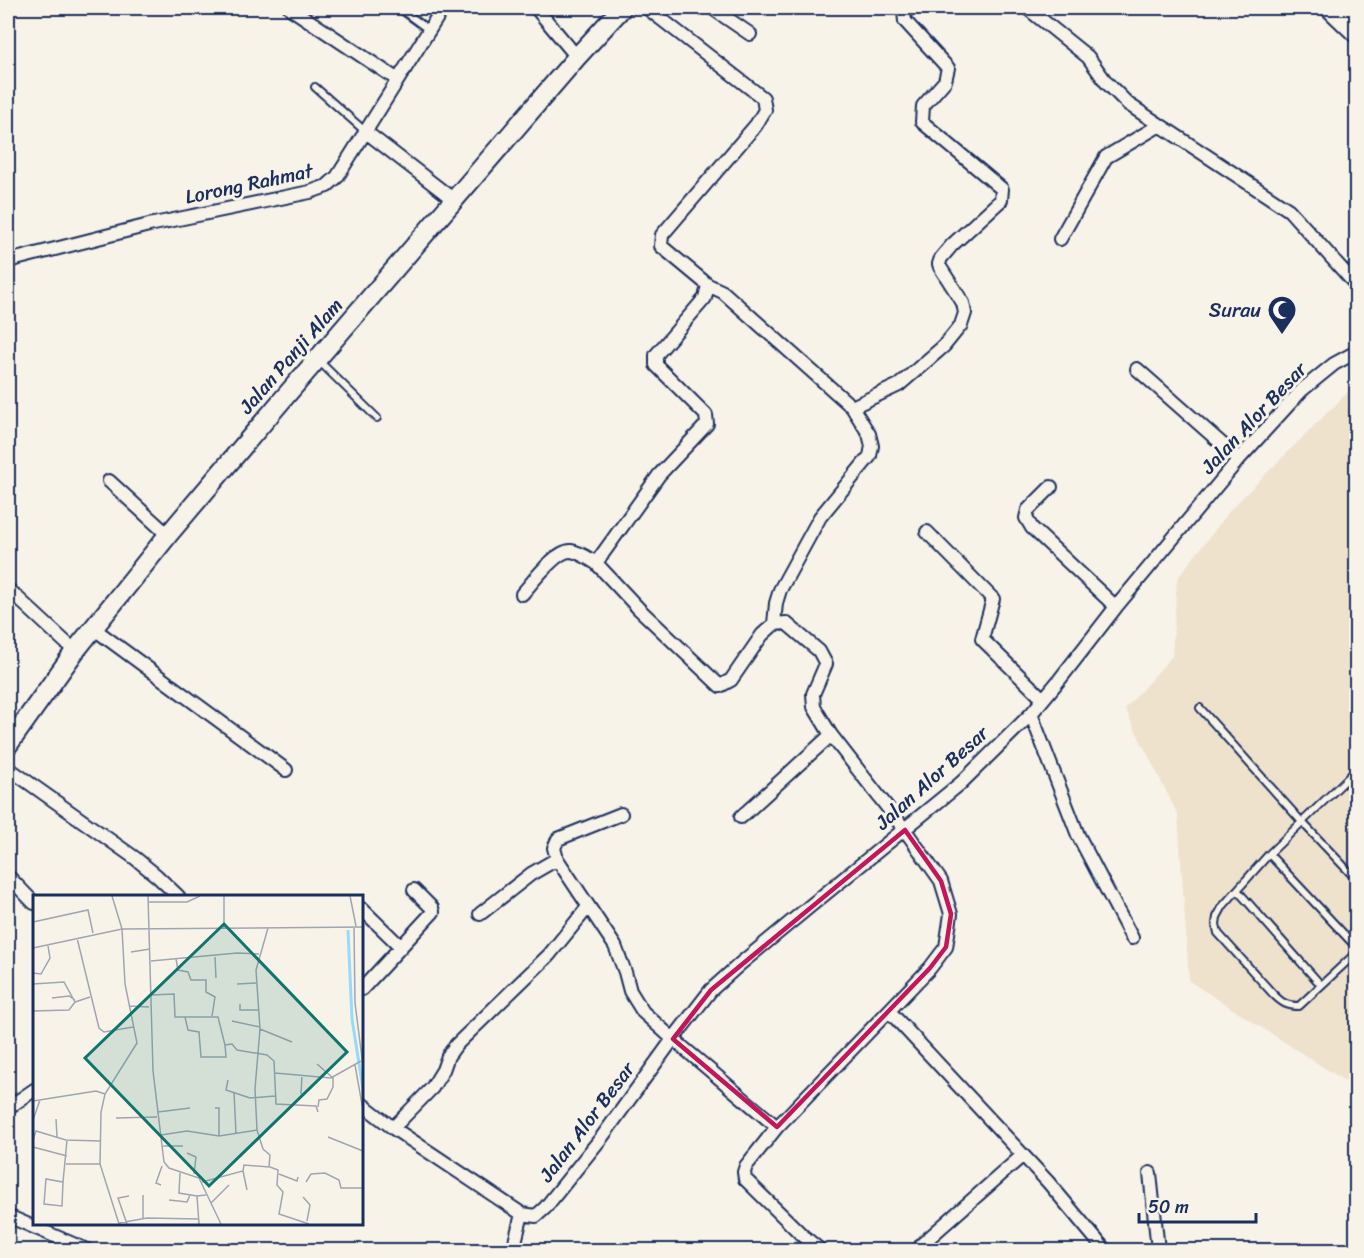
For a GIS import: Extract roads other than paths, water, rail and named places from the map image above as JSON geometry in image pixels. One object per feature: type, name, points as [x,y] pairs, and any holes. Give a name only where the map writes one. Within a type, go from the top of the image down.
[{"type":"main road","name":"Jalan Panji Alam","points":[[8,745],[75,651],[168,535],[576,57],[622,8]]},
{"type":"main road","points":[[1343,12],[1356,33]]},
{"type":"street","points":[[290,8],[398,80]]},
{"type":"street","name":"Lorong Rahmat","points":[[8,261],[149,225],[310,192],[327,186],[337,177],[443,8]]},
{"type":"street","points":[[536,8],[576,57]]},
{"type":"street","points":[[647,8],[763,98],[765,110],[756,125],[662,235],[661,246],[708,285],[723,292],[852,407],[869,434],[872,446],[870,456],[820,517],[780,590],[774,624]]},
{"type":"street","points":[[712,8],[750,34]]},
{"type":"street","points":[[852,407],[899,385],[944,346],[961,325],[965,313],[963,303],[940,267],[940,258],[952,244],[1001,200],[1002,189],[922,122],[923,106],[945,81],[948,68],[905,21],[904,12],[907,8]]},
{"type":"street","points":[[1027,8],[1088,57],[1106,82],[1128,104],[1289,210],[1356,285]]},
{"type":"street","points":[[1060,239],[1106,157],[1160,125]]},
{"type":"street","points":[[366,132],[454,200]]},
{"type":"street","points":[[596,563],[659,475],[707,424],[706,415],[656,365],[656,355],[705,298],[708,285]]},
{"type":"street","name":"Jalan Alor Besar","points":[[522,1214],[536,1216],[545,1209],[602,1137],[711,990],[961,783],[1031,714],[1239,459],[1302,390],[1334,364],[1356,352]]},
{"type":"street","points":[[1137,369],[1239,459]]},
{"type":"street","points":[[109,482],[168,535]]},
{"type":"street","points":[[1051,487],[1028,510],[1026,518],[1032,528],[1116,607]]},
{"type":"street","points":[[927,532],[993,599],[982,639],[1043,699]]},
{"type":"street","points":[[522,594],[548,565],[567,551],[574,551],[596,563],[639,609],[720,686],[731,680],[762,635],[774,624],[786,623],[819,651],[826,664],[813,694],[814,707],[831,735],[905,830],[941,881],[951,914],[946,946],[930,968],[777,1127],[746,1166],[744,1172],[745,1179],[819,1251]]},
{"type":"street","points":[[8,589],[75,651]]},
{"type":"street","points":[[93,628],[286,771]]},
{"type":"street","points":[[1031,714],[1078,836],[1132,938]]},
{"type":"street","points":[[741,817],[831,735]]},
{"type":"street","points":[[8,768],[135,858],[176,895]]},
{"type":"street","points":[[621,814],[558,839],[554,848],[557,859],[615,946],[630,991],[644,1012],[777,1127]]},
{"type":"street","points":[[480,914],[531,874],[557,859]]},
{"type":"street","points":[[8,876],[33,902]]},
{"type":"street","points":[[363,988],[433,912],[432,908],[414,890]]},
{"type":"street","points":[[393,1128],[432,1088],[456,1045],[549,955],[588,907]]},
{"type":"street","points":[[363,910],[401,947]]},
{"type":"street","points":[[889,1011],[1023,1155],[1105,1251]]},
{"type":"street","points":[[8,1108],[33,1091]]},
{"type":"street","points":[[363,1105],[393,1128],[522,1214],[513,1251]]},
{"type":"street","points":[[921,1245],[1023,1155]]},
{"type":"street","points":[[1150,1173],[1158,1251]]},
{"type":"street","points":[[8,1216],[87,1251]]},
{"type":"lane","points":[[399,8],[429,30]]},
{"type":"lane","points":[[315,87],[366,132]]},
{"type":"lane","points":[[317,359],[377,418]]},
{"type":"lane","points":[[1200,708],[1356,879]]},
{"type":"lane","points":[[1356,770],[1269,854],[1223,906],[1215,924],[1218,933],[1273,994],[1289,1006],[1299,1006],[1356,953]]},
{"type":"lane","points":[[1269,854],[1356,947]]},
{"type":"lane","points":[[1237,890],[1321,985]]},
{"type":"place","name":"Surau","points":[[1282,336]]}]
